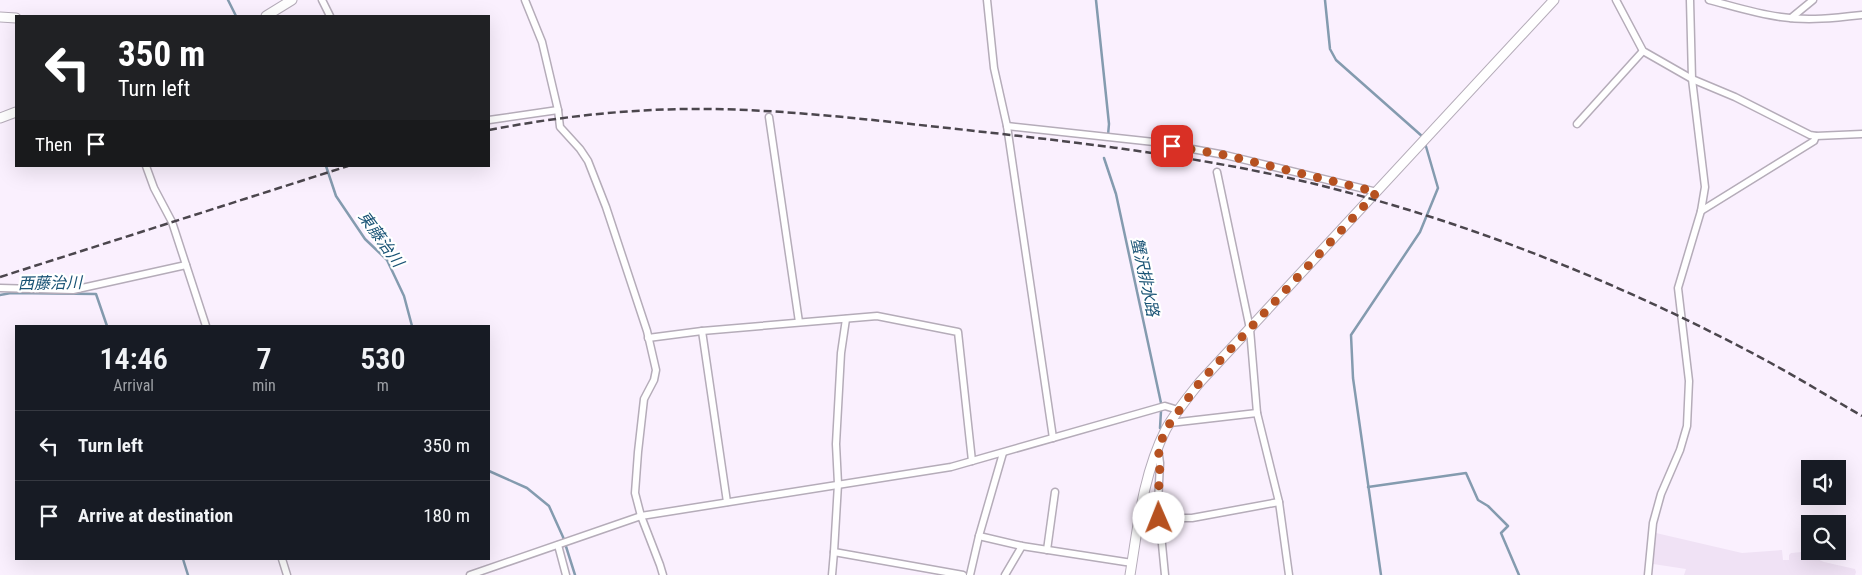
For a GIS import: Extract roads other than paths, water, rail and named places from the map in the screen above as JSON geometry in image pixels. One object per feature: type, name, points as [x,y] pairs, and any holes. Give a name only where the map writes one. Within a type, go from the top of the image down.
[{"type":"street","points":[[268,15],[292,0]]},
{"type":"street","points":[[322,0],[330,15]]},
{"type":"street","points":[[525,0],[542,42],[558,110],[560,127],[588,161],[606,207],[648,338],[656,370],[654,380],[644,399],[635,493],[641,516],[663,575]]},
{"type":"street","points":[[987,0],[994,68],[1007,126],[1053,438]]},
{"type":"street","points":[[1130,575],[1148,477],[1158,447],[1178,410],[1200,382],[1554,0]]},
{"type":"street","points":[[1616,0],[1643,52],[1692,80],[1735,97],[1810,135],[1862,134]]},
{"type":"street","points":[[1648,575],[1653,523],[1661,494],[1680,450],[1687,426],[1690,381],[1678,288],[1701,211],[1705,187],[1692,80],[1690,0]]},
{"type":"street","points":[[1709,0],[1738,3],[1778,17],[1816,19],[1862,15]]},
{"type":"street","points":[[1791,18],[1814,0]]},
{"type":"street","points":[[0,17],[15,18]]},
{"type":"street","points":[[1577,124],[1643,52]]},
{"type":"street","points":[[490,120],[558,110]]},
{"type":"street","points":[[0,118],[15,112]]},
{"type":"street","points":[[769,117],[799,322]]},
{"type":"street","points":[[1007,126],[1154,142],[1225,155],[1377,192]]},
{"type":"street","points":[[1701,211],[1814,141],[1816,136]]},
{"type":"street","points":[[146,167],[154,188],[172,222],[206,325]]},
{"type":"street","points":[[1217,172],[1250,329],[1257,413],[1279,502],[1289,575]]},
{"type":"street","points":[[0,288],[73,290],[186,265]]},
{"type":"street","points":[[648,338],[702,331],[877,316],[958,332],[972,461]]},
{"type":"street","points":[[832,575],[838,484],[836,444],[841,353],[846,319]]},
{"type":"street","points":[[702,331],[727,502]]},
{"type":"street","points":[[470,575],[641,516],[951,467],[1165,406],[1178,410]]},
{"type":"street","points":[[1170,423],[1257,413]]},
{"type":"street","points":[[1158,447],[1160,463],[1158,503],[1165,575]]},
{"type":"street","points":[[970,575],[1003,453]]},
{"type":"street","points":[[1047,550],[1055,492]]},
{"type":"street","points":[[1159,518],[1192,518],[1279,502]]},
{"type":"street","points":[[979,536],[1022,546],[1132,563]]},
{"type":"street","points":[[558,544],[566,575]]},
{"type":"street","points":[[1005,575],[1022,546]]},
{"type":"street","points":[[834,552],[963,575]]},
{"type":"street","points":[[282,560],[287,575]]},
{"type":"waterway","name":"東藤治川","points":[[228,0],[236,15]]},
{"type":"waterway","name":"蟹沢排水路","points":[[1096,0],[1109,124],[1108,135]]},
{"type":"waterway","points":[[1325,0],[1330,49],[1336,60],[1423,137]]},
{"type":"waterway","points":[[1381,575],[1353,378],[1351,335],[1420,232],[1438,188],[1425,143]]},
{"type":"waterway","name":"蟹沢排水路","points":[[1104,158],[1116,194],[1161,403]]},
{"type":"waterway","name":"東藤治川","points":[[326,167],[336,196],[365,239],[387,260],[404,296],[412,325]]},
{"type":"waterway","name":"西藤治川","points":[[0,295],[11,293],[96,294],[107,325]]},
{"type":"waterway","name":"蟹沢排水路","points":[[1160,428],[1161,411]]},
{"type":"waterway","name":"東藤治川","points":[[490,471],[527,488],[549,506],[563,537],[575,575]]},
{"type":"waterway","points":[[1368,487],[1466,473],[1478,500],[1488,506],[1508,526],[1501,533],[1519,575]]},
{"type":"waterway","name":"西藤治川","points":[[183,560],[188,575]]},
{"type":"railway","points":[[490,130],[571,117],[655,110],[768,111],[825,115],[1081,143],[1222,164],[1315,184],[1374,200],[1432,217],[1548,259],[1660,307],[1715,334],[1781,368],[1862,416]]},
{"type":"railway","points":[[0,277],[345,167]]}]
